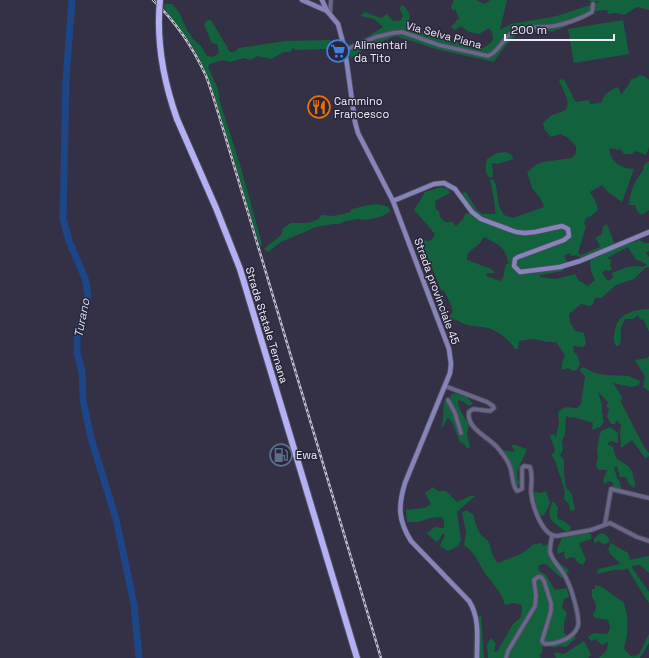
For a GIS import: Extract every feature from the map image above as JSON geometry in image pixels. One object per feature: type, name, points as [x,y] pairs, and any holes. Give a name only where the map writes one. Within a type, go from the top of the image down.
[{"type":"highway","name":"Strada Statale Ternana","points":[[160,0],[159,49],[168,96],[238,262],[357,658]]},
{"type":"main road","points":[[305,0],[314,3],[328,12]]},
{"type":"main road","points":[[314,3],[320,0]]},
{"type":"main road","name":"Strada provinciale 45","points":[[320,0],[338,24],[345,50],[355,122],[358,133],[393,201],[450,349],[450,372],[405,483],[400,502],[400,510],[405,531],[412,541],[472,606],[476,618],[477,658]]},
{"type":"main road","points":[[393,201],[434,184],[444,183],[455,189],[472,212],[481,219],[516,232],[535,232],[562,226],[568,229],[569,236],[564,240],[515,259],[514,266],[520,272],[560,268],[649,232]]},
{"type":"street","points":[[328,12],[331,0]]},
{"type":"street","name":"Via Selva Piana","points":[[345,50],[376,37],[393,32],[402,32],[439,45],[488,56],[495,51],[507,36],[518,30],[556,26],[590,14],[593,6]]},
{"type":"street","points":[[445,386],[487,402],[493,406],[494,408],[490,411],[473,409],[469,412],[469,420],[478,432],[495,445],[505,458],[510,466],[514,486],[517,491],[522,489],[522,468],[524,466],[530,467],[532,473],[531,492],[536,512],[545,530],[552,536],[591,530],[610,523],[637,537],[649,541]]},
{"type":"street","points":[[448,400],[455,413],[461,433]]},
{"type":"street","points":[[605,524],[611,489],[649,498]]},
{"type":"street","points":[[506,658],[508,651],[535,606],[536,596],[534,580],[538,577],[541,577],[546,585],[551,603],[551,611],[542,641],[545,644],[556,643],[573,633],[578,626],[578,617],[570,587],[550,552],[552,536]]},
{"type":"green space","points":[[454,0],[476,0],[485,4],[490,0],[507,0],[500,30],[511,24],[557,16],[587,6],[590,6],[592,10],[591,15],[552,32],[543,30],[520,34],[507,44],[494,62],[439,50],[396,36],[381,42],[377,42],[351,58],[348,54],[347,46],[369,36],[383,27],[374,19],[361,16],[364,12],[381,18],[387,14],[393,21],[400,21],[403,16],[400,10],[401,5],[406,8],[409,14],[410,18],[407,23],[408,26],[451,41],[483,48],[488,45],[493,40],[492,31],[489,28],[479,34],[469,32],[461,26],[455,30],[451,27],[459,18],[455,9],[453,11],[451,7]]},
{"type":"green space","points":[[588,0],[649,0],[649,10],[637,7],[624,15],[616,13],[608,14],[607,10],[595,11],[594,4],[599,2]]},
{"type":"green space","points":[[165,4],[172,4],[179,12],[187,30],[193,39],[201,46],[207,56],[213,57],[219,53],[217,44],[212,43],[204,25],[207,20],[211,20],[230,52],[234,52],[239,48],[285,41],[330,40],[336,43],[326,49],[296,50],[293,48],[290,52],[284,52],[271,59],[257,56],[251,60],[244,58],[230,62],[222,60],[210,64],[208,67],[218,89],[220,102],[242,171],[262,244],[260,246],[213,91],[204,68],[192,45],[167,12],[164,7]]},
{"type":"green space","points":[[623,20],[629,54],[574,63],[568,29]]},
{"type":"green space","points":[[640,75],[649,80],[649,147],[646,155],[636,151],[631,154],[624,154],[620,149],[609,149],[612,158],[617,164],[634,169],[622,202],[608,192],[602,185],[590,192],[596,202],[598,210],[586,218],[584,224],[586,226],[578,253],[581,255],[600,247],[595,238],[602,234],[603,226],[607,224],[616,248],[640,240],[645,243],[649,243],[649,251],[646,253],[649,257],[649,267],[645,268],[634,279],[616,285],[601,298],[595,298],[593,304],[590,306],[581,304],[569,314],[570,322],[575,331],[584,333],[586,344],[584,347],[573,346],[574,352],[577,355],[580,364],[577,370],[573,371],[568,368],[562,370],[562,363],[565,355],[556,342],[547,342],[534,339],[519,341],[518,349],[515,349],[507,339],[492,329],[467,325],[456,320],[443,321],[442,316],[450,316],[453,311],[444,291],[441,290],[421,240],[430,241],[435,235],[414,210],[425,192],[441,187],[448,189],[450,193],[435,201],[436,209],[439,211],[440,217],[445,222],[452,222],[456,226],[463,219],[465,214],[474,211],[462,193],[466,192],[477,210],[482,214],[495,214],[490,180],[493,179],[496,185],[499,206],[504,215],[513,218],[544,207],[542,201],[532,188],[527,172],[537,164],[572,158],[576,153],[576,146],[567,137],[560,134],[551,137],[544,129],[543,123],[552,115],[566,110],[567,98],[559,80],[564,79],[575,101],[589,100],[590,104],[601,103],[607,93],[617,87],[621,95],[631,79]],"holes":[[[484,237],[500,246],[503,249],[508,262],[510,263],[506,264],[503,278],[500,281],[486,276],[487,273],[495,273],[491,269],[467,260],[469,252],[479,244]],[[628,247],[636,260],[647,265],[642,267],[631,267],[612,273],[613,278],[608,281],[602,273],[605,270],[609,271],[612,269],[610,265],[611,260],[607,258]],[[570,253],[571,256],[576,255],[581,258],[584,263],[590,260],[591,271],[595,280],[588,286],[578,280],[575,274],[556,279],[540,277],[540,275],[563,271],[567,262],[564,256]]]},
{"type":"green space","points":[[506,152],[512,155],[513,159],[498,164],[492,163],[493,176],[490,178],[486,172],[487,159],[497,153]]},
{"type":"green space","points":[[649,161],[649,210],[642,215],[637,211],[635,205],[629,205],[629,202],[635,182],[644,165]]},
{"type":"green space","points":[[378,204],[389,207],[390,212],[380,217],[366,220],[357,219],[339,224],[316,227],[281,242],[268,252],[264,249],[281,235],[283,228],[291,223],[308,223],[317,220],[322,215],[334,216],[350,212],[352,209]]},
{"type":"green space","points":[[649,309],[649,332],[643,319],[640,320],[638,315],[633,319],[625,319],[621,328],[620,344],[619,346],[616,346],[614,334],[619,320],[623,316],[632,312]]},
{"type":"green space","points":[[649,356],[649,391],[643,387],[645,377],[635,360],[647,358]]},
{"type":"green space","points":[[583,367],[595,373],[629,376],[640,381],[639,385],[631,387],[613,383],[622,397],[621,402],[644,447],[649,453],[649,456],[645,458],[632,440],[621,448],[621,425],[617,420],[615,424],[611,424],[607,416],[609,410],[606,405],[609,403],[598,392],[602,405],[604,422],[600,427],[592,430],[593,423],[566,416],[565,435],[562,440],[563,450],[560,455],[564,461],[566,488],[572,495],[575,509],[573,511],[570,510],[569,504],[564,499],[565,492],[561,478],[551,454],[554,453],[555,450],[550,436],[553,434],[556,437],[559,423],[558,412],[566,407],[577,408],[581,404],[585,376],[579,370]]},
{"type":"green space","points":[[455,393],[467,397],[473,404],[469,406],[458,400],[460,410],[469,425],[467,434],[470,447],[467,449],[464,444],[460,442],[452,422],[448,417],[443,427],[441,427],[444,401],[450,401],[451,395]]},
{"type":"green space","points":[[610,427],[618,433],[618,443],[611,441],[607,444],[613,447],[616,458],[628,466],[632,471],[635,484],[634,488],[629,484],[626,477],[620,477],[617,466],[614,468],[621,488],[613,492],[612,486],[614,483],[609,481],[604,484],[603,481],[607,470],[598,470],[596,464],[599,438],[601,431]]},
{"type":"green space","points":[[511,445],[516,445],[527,449],[518,470],[517,475],[520,483],[519,485],[516,484],[511,465],[502,450],[515,452]]},
{"type":"green space","points":[[433,487],[438,491],[446,491],[457,502],[470,496],[475,496],[457,512],[461,540],[458,546],[448,551],[440,546],[445,534],[442,534],[440,539],[436,542],[427,533],[435,527],[444,528],[444,520],[441,517],[430,518],[419,522],[407,522],[406,510],[424,508],[431,504],[425,493]]},
{"type":"green space","points":[[546,491],[550,503],[543,516],[539,514],[533,494],[535,492],[541,493]]},
{"type":"green space","points":[[553,501],[558,507],[558,519],[564,521],[571,527],[569,531],[565,531],[551,519],[550,511]]},
{"type":"green space","points":[[466,510],[473,514],[479,531],[487,540],[498,563],[523,553],[534,544],[541,543],[544,546],[548,544],[548,552],[568,569],[569,572],[561,578],[546,564],[539,565],[538,570],[546,575],[555,590],[567,588],[569,597],[564,599],[562,607],[567,613],[564,623],[564,633],[570,637],[573,635],[576,638],[566,647],[559,646],[554,648],[549,645],[542,647],[542,653],[539,656],[541,658],[488,658],[487,644],[491,638],[496,644],[494,651],[497,652],[513,624],[521,617],[522,605],[514,603],[505,605],[499,592],[474,555],[464,545],[466,532],[462,513]]},
{"type":"green space","points":[[583,533],[591,534],[591,539],[579,543],[586,560],[583,565],[578,563],[574,557],[566,560],[564,555],[565,551],[558,554],[557,549],[562,538]]},
{"type":"green space","points":[[603,533],[610,541],[604,545],[599,541],[594,543],[594,539]]},
{"type":"green space","points":[[611,543],[628,553],[630,560],[649,556],[649,573],[640,565],[631,566],[649,592],[649,603],[627,568],[597,574],[598,569],[620,564],[608,549]]},
{"type":"green space","points":[[595,585],[602,587],[624,603],[627,615],[627,636],[624,648],[632,657],[639,654],[649,634],[649,643],[640,658],[599,658],[607,650],[608,642],[602,645],[596,639],[591,641],[588,637],[593,633],[608,634],[610,627],[608,620],[595,618],[593,615],[596,606],[592,597],[592,589],[595,589]]},
{"type":"green space","points":[[481,615],[484,658],[473,658],[474,620]]},
{"type":"green space","points":[[584,641],[591,655],[588,658],[556,658],[554,652],[564,654]]},
{"type":"waterway","name":"Turano","points":[[72,0],[66,79],[63,219],[69,241],[85,278],[88,296],[77,337],[77,353],[82,371],[83,400],[91,438],[116,519],[134,604],[139,658]]},
{"type":"railway","points":[[153,0],[169,17],[190,45],[201,65],[211,90],[381,658]]},
{"type":"place","name":"Alimentari da Tito","points":[[338,51]]},
{"type":"place","name":"Cammino Francesco","points":[[319,107]]},
{"type":"place","name":"Ewa","points":[[281,455]]}]
